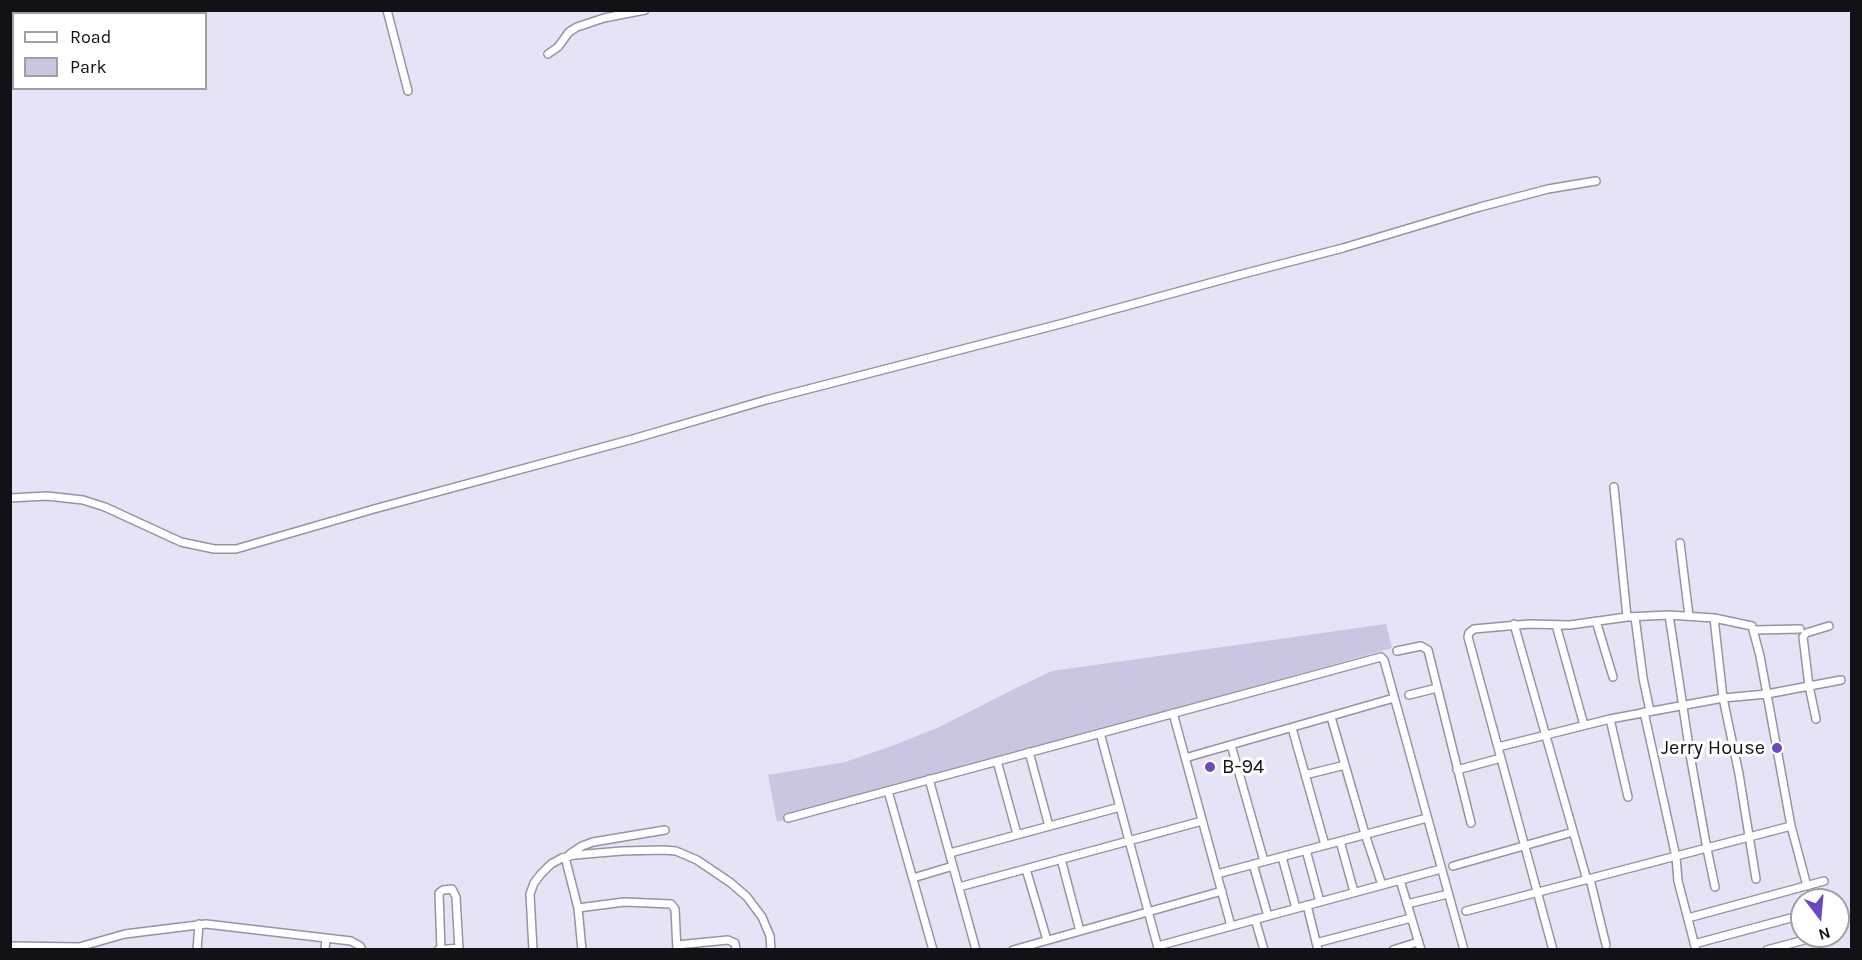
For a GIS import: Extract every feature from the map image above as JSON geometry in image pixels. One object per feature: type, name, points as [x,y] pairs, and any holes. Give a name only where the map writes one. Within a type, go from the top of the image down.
[{"type":"street","points":[[387,10],[408,91]]},
{"type":"street","points":[[548,54],[558,47],[573,29],[619,12],[645,10]]},
{"type":"street","points":[[10,498],[47,496],[83,500],[105,507],[181,542],[214,549],[236,549],[766,400],[1344,248],[1537,192],[1596,181]]},
{"type":"street","points":[[1614,487],[1631,617],[1647,712],[1676,857],[1678,881],[1695,947],[1790,919]]},
{"type":"street","points":[[1680,543],[1689,616]]},
{"type":"street","points":[[1669,615],[1682,706],[1715,887]]},
{"type":"street","points":[[1552,949],[1469,633],[1474,629],[1514,624],[1570,625],[1631,617],[1669,615],[1714,618],[1750,624],[1755,630],[1791,826],[1807,886]]},
{"type":"street","points":[[1714,618],[1723,698],[1739,774],[1756,879]]},
{"type":"street","points":[[1596,621],[1613,677]]},
{"type":"street","points":[[1514,624],[1573,832],[1589,879],[1606,945]]},
{"type":"street","points":[[1557,625],[1584,725]]},
{"type":"street","points":[[1816,719],[1809,686],[1804,635],[1829,626]]},
{"type":"street","points":[[1755,630],[1800,629]]},
{"type":"street","points":[[1397,651],[1421,646],[1426,648],[1471,823]]},
{"type":"street","points":[[788,818],[1381,657],[1384,660],[1464,950]]},
{"type":"street","points":[[1498,747],[1610,719],[1723,698],[1767,694],[1841,680]]},
{"type":"street","points":[[1409,695],[1437,688]]},
{"type":"street","points":[[1185,758],[1394,698]]},
{"type":"street","points":[[1173,713],[1231,926]]},
{"type":"street","points":[[1331,717],[1382,885]]},
{"type":"street","points":[[1610,719],[1628,797]]},
{"type":"street","points":[[1292,728],[1325,845]]},
{"type":"street","points":[[1100,733],[1158,948],[1255,919],[1441,869]]},
{"type":"street","points":[[1231,745],[1264,861]]},
{"type":"street","points":[[1029,752],[1049,826]]},
{"type":"street","points":[[1457,770],[1501,758]]},
{"type":"street","points":[[997,761],[1017,834]]},
{"type":"street","points":[[1305,775],[1345,765]]},
{"type":"street","points":[[929,779],[976,950]]},
{"type":"street","points":[[888,790],[933,950]]},
{"type":"street","points":[[950,853],[1120,807]]},
{"type":"street","points":[[1217,874],[1427,818]]},
{"type":"street","points":[[959,887],[1202,820]]},
{"type":"street","points":[[1466,911],[1791,826]]},
{"type":"street","points":[[533,950],[530,902],[532,888],[545,869],[582,846],[593,842],[665,830]]},
{"type":"street","points":[[1453,866],[1573,832]]},
{"type":"street","points":[[1340,841],[1354,892]]},
{"type":"street","points":[[567,856],[663,850],[676,851],[688,856],[731,883],[747,897],[767,927],[771,950]]},
{"type":"street","points":[[1306,850],[1320,902]]},
{"type":"street","points":[[567,856],[578,908],[582,950]]},
{"type":"street","points":[[1282,857],[1296,908]]},
{"type":"street","points":[[1061,859],[1080,931]]},
{"type":"street","points":[[1253,864],[1268,916]]},
{"type":"street","points":[[913,878],[953,866]]},
{"type":"street","points":[[1026,869],[1047,940]]},
{"type":"street","points":[[1393,950],[1420,946],[1400,880]]},
{"type":"street","points":[[1688,918],[1824,881]]},
{"type":"street","points":[[452,889],[455,892],[459,949],[440,949],[439,892],[452,889]]},
{"type":"street","points":[[1013,950],[1222,891]]},
{"type":"street","points":[[1407,904],[1448,894]]},
{"type":"street","points":[[578,908],[617,903],[671,904],[675,909],[677,947],[728,940],[735,943],[736,950]]},
{"type":"street","points":[[1306,905],[1317,946],[1411,918]]},
{"type":"street","points":[[1255,919],[1264,950]]},
{"type":"street","points":[[197,950],[199,924]]},
{"type":"street","points":[[10,946],[79,947],[125,934],[199,924],[351,941],[360,946],[362,950]]},
{"type":"street","points":[[325,950],[326,938]]},
{"type":"street","points":[[1767,950],[1786,947]]},
{"type":"green space","points":[[1386,624],[1392,648],[777,822],[768,775],[845,762],[889,747],[937,728],[1052,671]]},
{"type":"place","name":"Jerry House","points":[[1777,748]]},
{"type":"place","name":"B-94","points":[[1210,767]]}]
